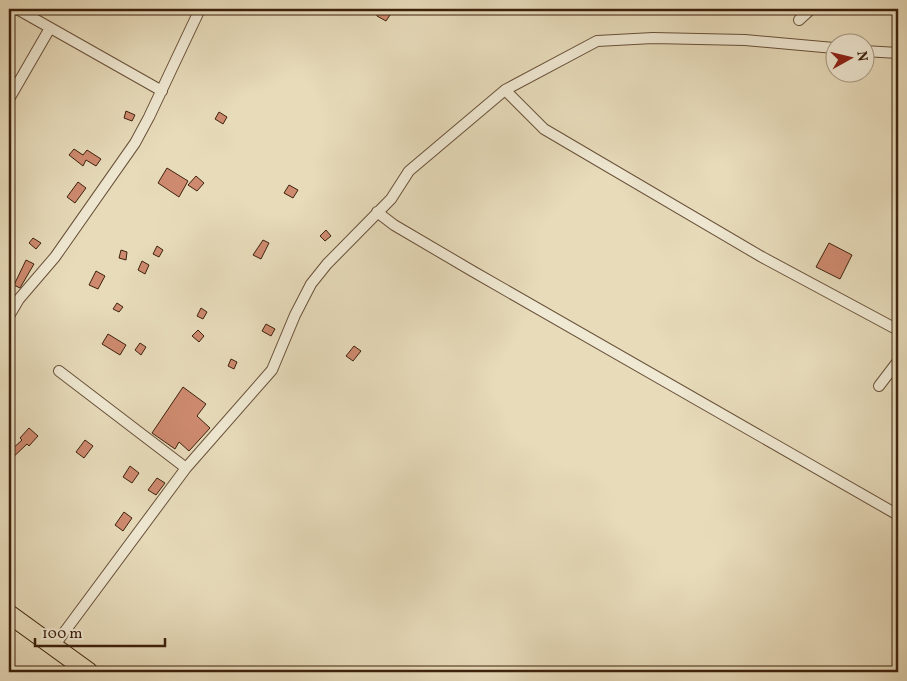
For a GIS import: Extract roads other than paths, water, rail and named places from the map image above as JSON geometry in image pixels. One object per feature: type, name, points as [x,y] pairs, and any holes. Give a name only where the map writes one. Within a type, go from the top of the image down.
[{"type":"highway","points":[[9,614],[89,672]]},
{"type":"street","points":[[17,9],[162,90]]},
{"type":"street","points":[[9,316],[19,298],[55,258],[135,143],[200,9]]},
{"type":"street","points":[[799,20],[811,9]]},
{"type":"street","points":[[9,99],[50,28]]},
{"type":"street","points":[[54,646],[186,468],[272,370],[294,315],[311,284],[327,264],[391,198],[408,172],[505,90],[597,40],[653,38],[745,40],[824,47]]},
{"type":"street","points":[[874,52],[898,53]]},
{"type":"street","points":[[505,90],[544,129],[762,257],[898,330]]},
{"type":"street","points":[[377,212],[394,225],[499,287],[667,384],[816,466],[898,515]]},
{"type":"street","points":[[879,386],[898,360]]},
{"type":"street","points":[[58,371],[186,468]]}]
